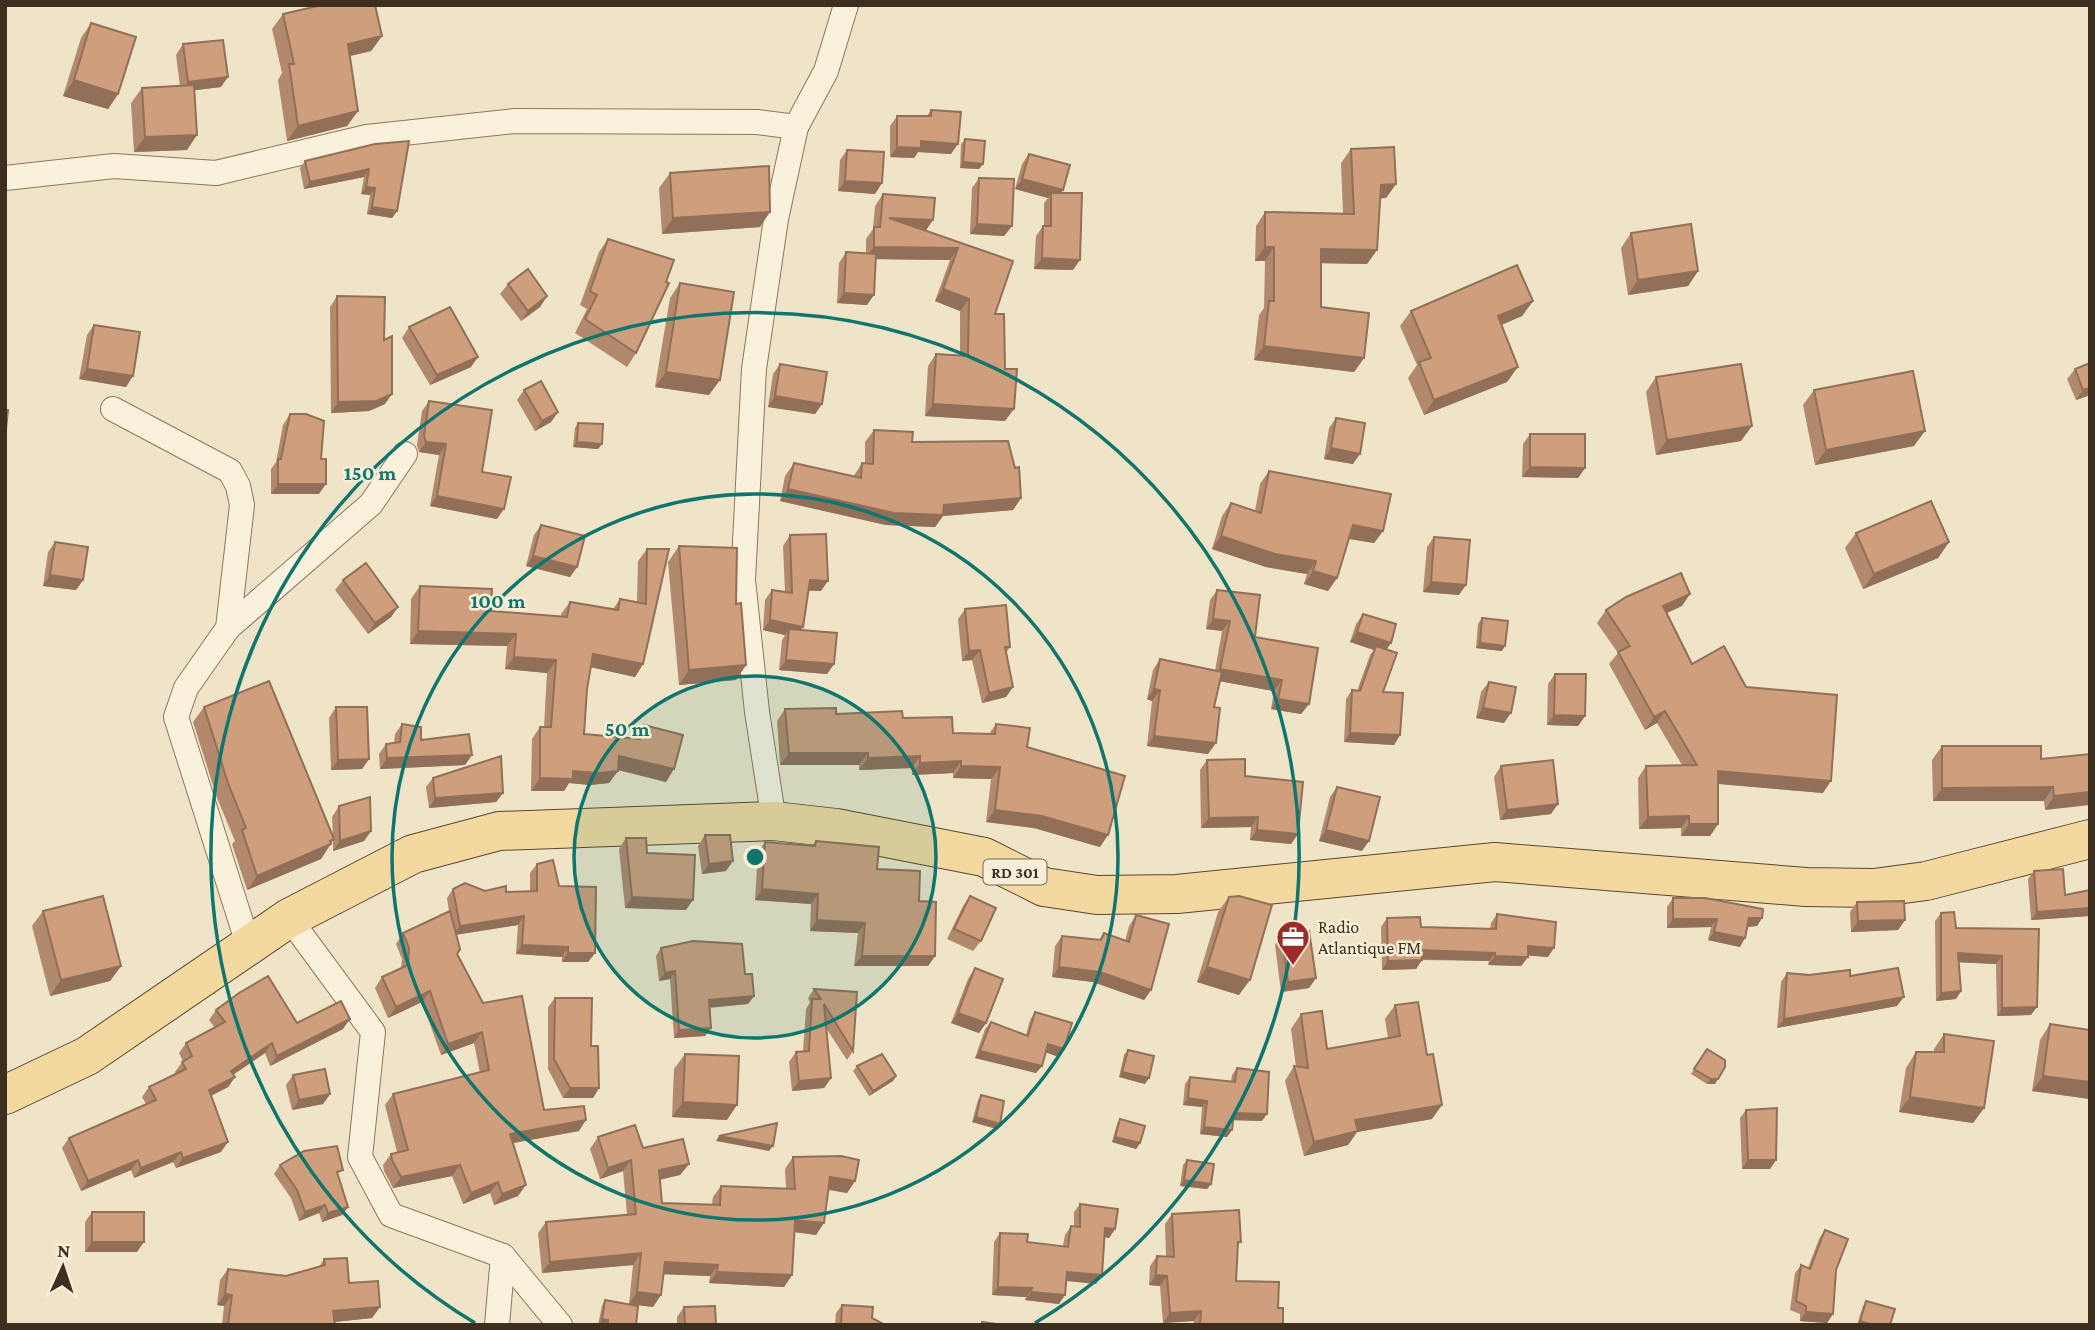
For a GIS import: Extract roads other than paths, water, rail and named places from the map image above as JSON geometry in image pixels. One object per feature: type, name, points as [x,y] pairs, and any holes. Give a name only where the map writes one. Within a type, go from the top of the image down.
[{"type":"main road","name":"RD 301","points":[[5,1095],[87,1056],[289,918],[413,854],[499,831],[774,821],[836,828],[984,857],[1044,887],[1097,895],[1177,894],[1495,862],[1805,887],[1874,888],[1926,881],[2090,839]]},
{"type":"street","points":[[774,821],[757,712],[743,580],[754,369],[776,219],[796,127],[826,71],[846,5]]},
{"type":"street","points":[[5,178],[114,166],[216,173],[367,137],[515,121],[757,122],[796,127]]},
{"type":"street","points":[[113,409],[230,471],[238,486],[242,505],[228,628]]},
{"type":"street","points":[[248,944],[177,716],[186,688],[228,628],[371,505],[405,454]]},
{"type":"street","points":[[289,918],[373,1032],[360,1157],[391,1215],[503,1256],[560,1325]]},
{"type":"street","points":[[497,1325],[503,1256]]},
{"type":"place","name":"Radio Atlantique FM","points":[[1293,967]]}]
